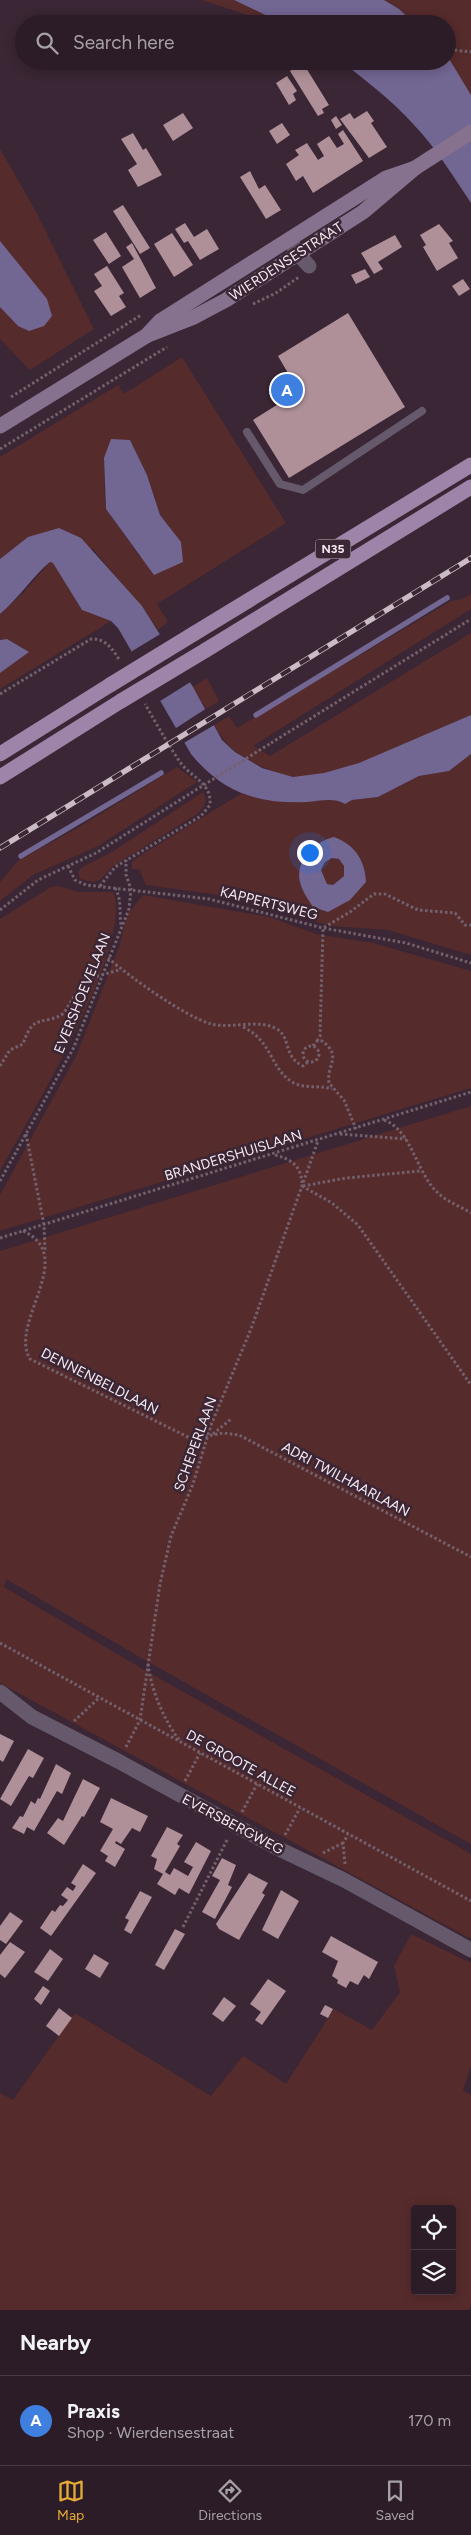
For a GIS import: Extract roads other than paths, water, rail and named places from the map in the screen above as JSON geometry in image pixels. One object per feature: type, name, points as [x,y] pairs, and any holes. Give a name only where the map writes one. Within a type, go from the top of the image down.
[{"type":"main road","name":"N35","points":[[0,754],[195,632],[471,465]]},
{"type":"main road","name":"N35","points":[[0,777],[471,487]]},
{"type":"street","name":"WIERDENSESTRAAT","points":[[146,336],[158,333],[218,304],[298,254],[363,212],[415,168],[471,132]]},
{"type":"street","name":"WIERDENSESTRAAT","points":[[0,426],[146,336],[160,321],[386,178],[415,168]]},
{"type":"street","points":[[290,240],[298,254],[309,266]]},
{"type":"street","name":"EVERSBERGWEG","points":[[0,1692],[32,1717],[118,1761],[277,1848],[344,1880],[471,1950]]},
{"type":"lane","points":[[247,432],[280,484],[303,490],[422,411]]},
{"type":"waterway","points":[[256,715],[447,598]]},
{"type":"waterway","points":[[21,856],[161,773]]},
{"type":"railway","points":[[0,848],[471,558]]},
{"type":"place","name":"Praxis","points":[[287,390]]}]
